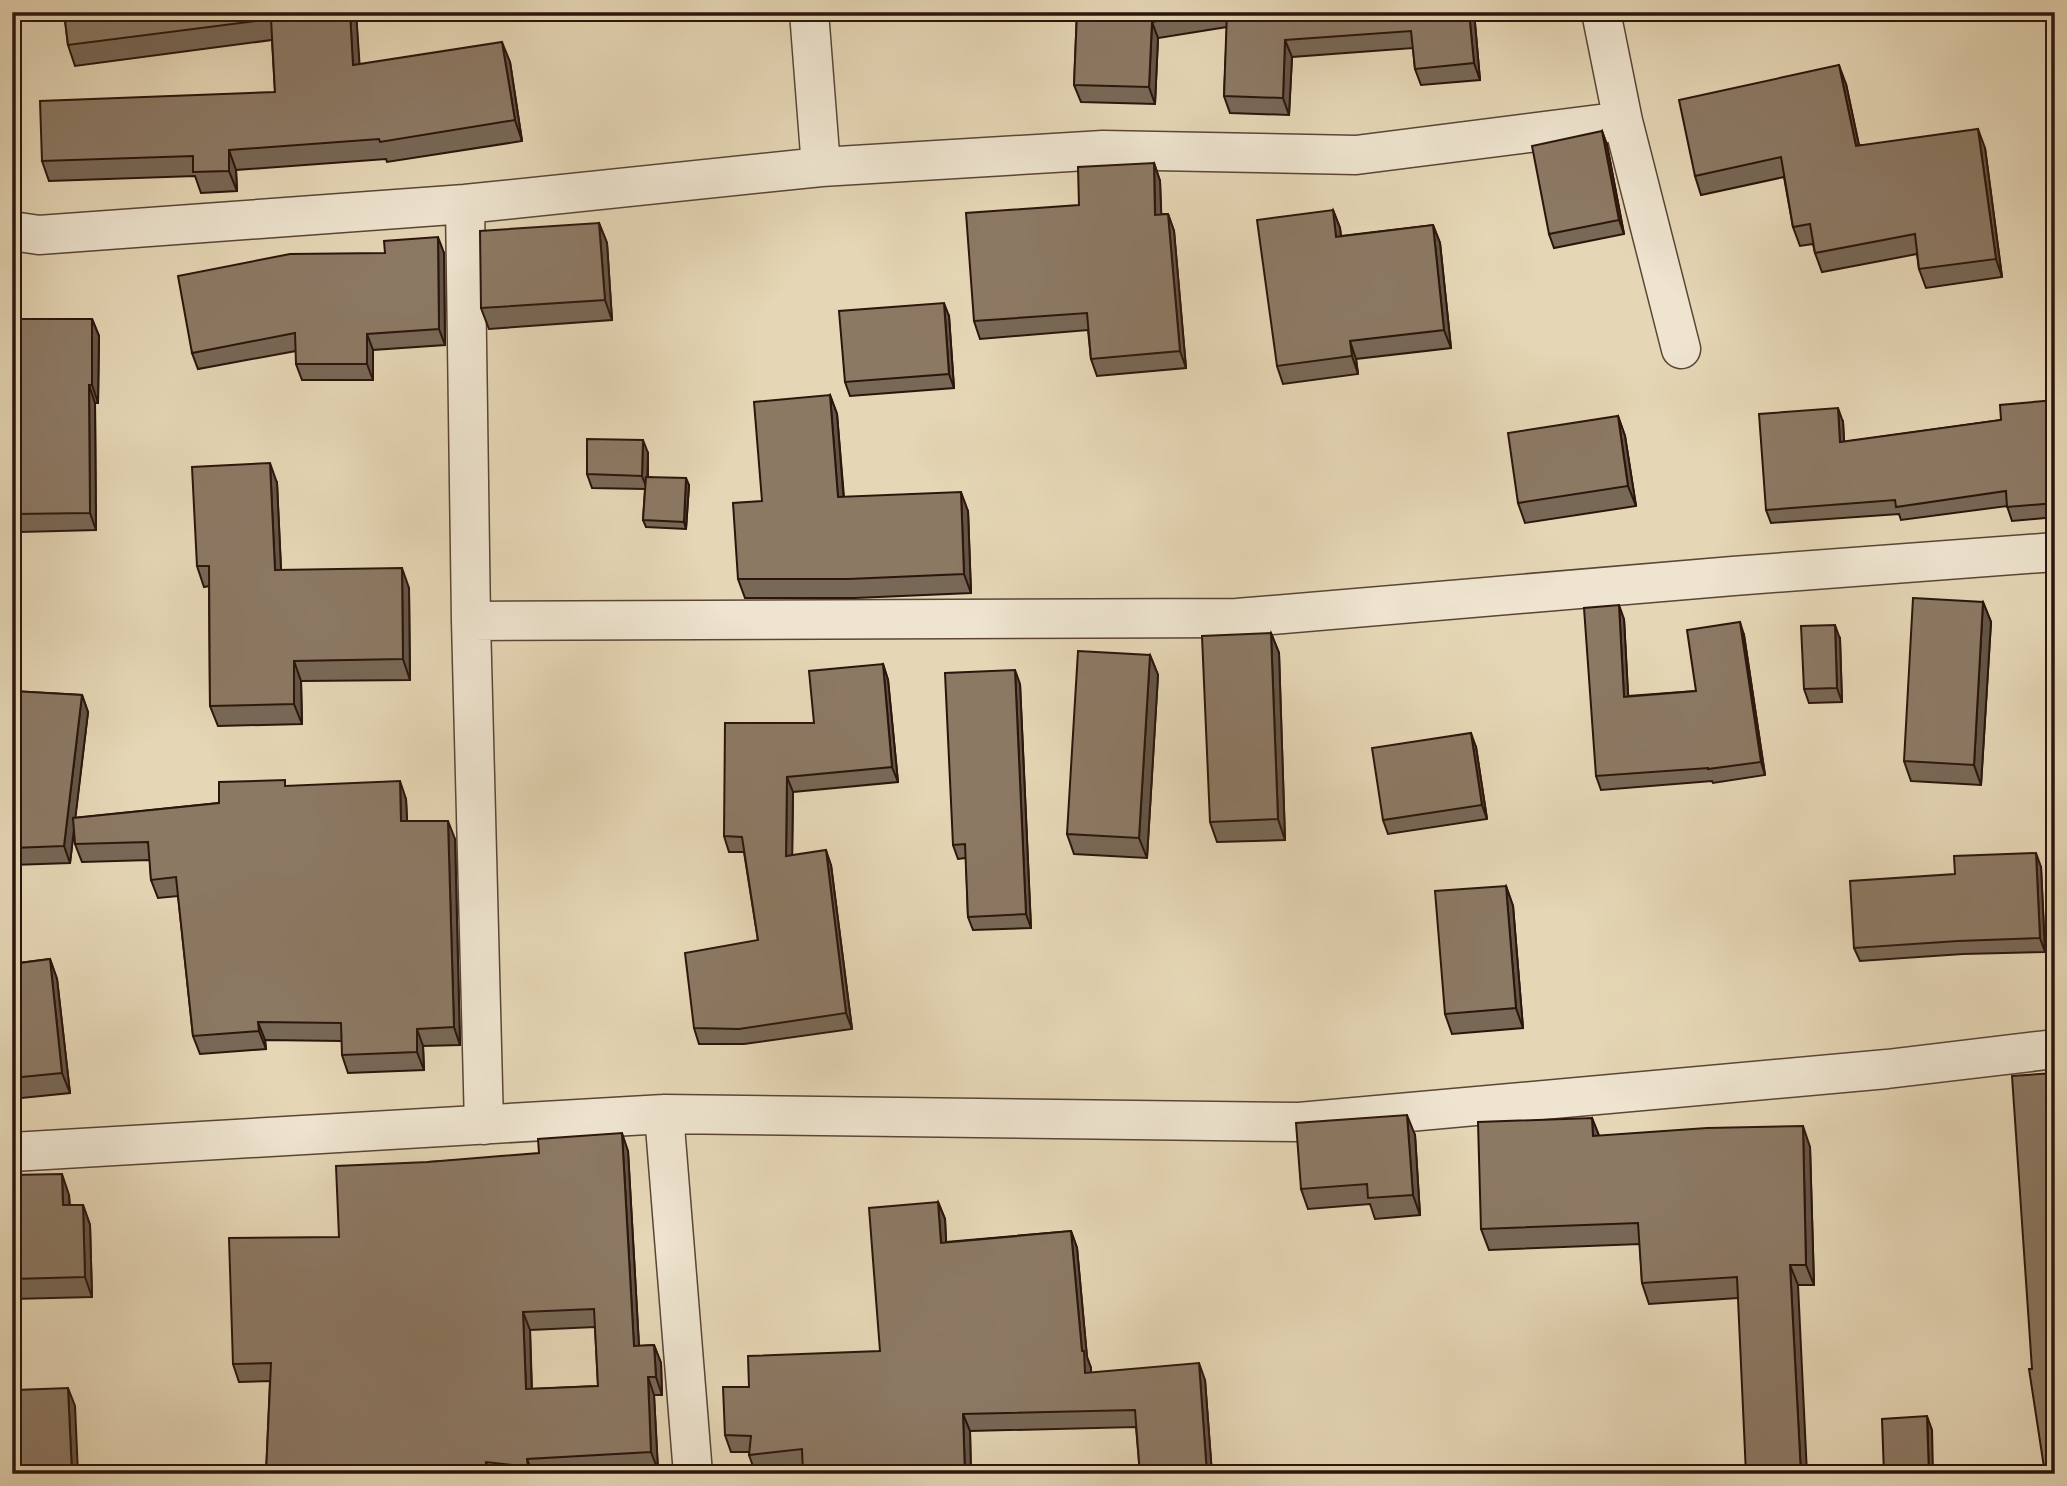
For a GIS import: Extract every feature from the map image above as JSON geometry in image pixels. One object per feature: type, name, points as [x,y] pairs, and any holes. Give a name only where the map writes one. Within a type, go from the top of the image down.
[{"type":"street","points":[[809,12],[821,167]]},
{"type":"street","points":[[1601,12],[1623,121],[1681,349]]},
{"type":"street","points":[[12,231],[39,235],[465,204],[821,167],[1103,150],[1356,155],[1623,121]]},
{"type":"street","points":[[465,204],[471,621],[484,1125]]},
{"type":"street","points":[[471,621],[1237,618],[1719,577],[2055,552]]},
{"type":"street","points":[[12,1152],[664,1114],[1299,1122],[1887,1069],[2055,1049]]},
{"type":"street","points":[[664,1114],[693,1474]]},
{"type":"building","points":[[64,12],[350,12],[353,65],[502,42],[515,120],[380,142],[379,139],[229,150],[229,171],[193,172],[193,156],[42,161],[40,101],[275,92],[271,19],[68,45]]},
{"type":"building","points":[[1077,12],[1207,12],[1152,22],[1149,87],[1074,85]]},
{"type":"building","points":[[1227,12],[1469,12],[1474,63],[1415,69],[1411,31],[1285,40],[1283,98],[1224,96]]},
{"type":"building","points":[[1839,65],[1856,146],[1978,129],[1996,259],[1919,269],[1915,234],[1815,253],[1810,224],[1793,227],[1781,157],[1695,176],[1679,100]]},
{"type":"building","points":[[1602,131],[1619,220],[1549,234],[1532,146]]},
{"type":"building","points":[[1154,163],[1155,215],[1168,214],[1180,351],[1091,359],[1087,313],[974,321],[966,213],[1079,205],[1078,167]]},
{"type":"building","points":[[1333,210],[1336,237],[1433,225],[1444,330],[1350,341],[1352,356],[1277,366],[1257,220]]},
{"type":"building","points":[[599,223],[605,300],[481,308],[480,231]]},
{"type":"building","points":[[438,237],[439,329],[367,334],[367,364],[296,364],[295,333],[192,353],[178,276],[290,254],[385,253],[384,241]]},
{"type":"building","points":[[944,303],[949,374],[845,382],[839,311]]},
{"type":"building","points":[[12,319],[92,319],[92,385],[89,385],[90,513],[15,514]]},
{"type":"building","points":[[830,395],[838,497],[961,492],[964,574],[848,579],[738,579],[733,503],[762,501],[754,402]]},
{"type":"building","points":[[2055,400],[2055,503],[2007,507],[2006,491],[1896,507],[1895,500],[1766,510],[1759,414],[1838,408],[1840,442],[2001,420],[2000,405]]},
{"type":"building","points":[[1618,416],[1628,486],[1518,503],[1508,433]]},
{"type":"building","points":[[587,439],[643,440],[642,476],[587,474]]},
{"type":"building","points":[[270,463],[275,570],[402,568],[403,659],[294,661],[294,704],[210,706],[209,566],[197,566],[192,467]]},
{"type":"building","points":[[646,477],[686,478],[684,522],[643,520]]},
{"type":"building","points":[[1913,598],[1983,602],[1974,765],[1904,761]]},
{"type":"building","points":[[1619,605],[1624,697],[1696,691],[1687,630],[1740,622],[1761,762],[1708,769],[1596,776],[1584,608]]},
{"type":"building","points":[[1835,625],[1837,688],[1804,689],[1801,626]]},
{"type":"building","points":[[1271,633],[1278,819],[1210,822],[1202,636]]},
{"type":"building","points":[[1078,651],[1150,655],[1139,838],[1067,834]]},
{"type":"building","points":[[883,664],[892,767],[787,777],[786,856],[826,850],[846,1013],[739,1029],[694,1028],[685,953],[758,940],[742,837],[724,836],[725,723],[814,723],[809,671]]},
{"type":"building","points":[[1015,670],[1026,914],[968,917],[965,844],[953,845],[945,673]]},
{"type":"building","points":[[12,691],[82,695],[64,846],[12,848]]},
{"type":"building","points":[[1471,733],[1482,805],[1383,820],[1372,748]]},
{"type":"building","points":[[285,780],[285,786],[400,781],[401,821],[448,821],[454,1027],[417,1029],[417,1052],[342,1055],[341,1023],[258,1022],[259,1031],[193,1036],[176,877],[151,880],[148,842],[75,844],[73,818],[219,803],[219,782]]},
{"type":"building","points":[[2036,853],[2040,938],[1854,948],[1850,881],[1955,874],[1954,856]]},
{"type":"building","points":[[1506,886],[1516,1008],[1445,1014],[1435,891]]},
{"type":"building","points":[[50,959],[62,1073],[12,1078],[12,964]]},
{"type":"building","points":[[2055,1073],[2055,1474],[2045,1474],[2029,1369],[2032,1369],[2012,1076]]},
{"type":"building","points":[[1407,1115],[1413,1195],[1368,1198],[1367,1184],[1301,1189],[1296,1123]]},
{"type":"building","points":[[1592,1118],[1593,1136],[1707,1128],[1803,1126],[1806,1265],[1790,1265],[1801,1474],[1746,1474],[1737,1277],[1642,1283],[1638,1223],[1481,1229],[1478,1122]]},
{"type":"building","points":[[622,1133],[634,1346],[654,1345],[656,1377],[648,1377],[651,1452],[527,1459],[528,1467],[486,1462],[485,1474],[266,1474],[271,1363],[233,1364],[229,1238],[339,1237],[336,1166],[539,1153],[538,1139]],"holes":[[[594,1309],[598,1386],[526,1389],[523,1312]]]},
{"type":"building","points":[[62,1174],[63,1205],[83,1205],[85,1277],[12,1279],[12,1175]]},
{"type":"building","points":[[938,1202],[941,1243],[1071,1231],[1085,1373],[1199,1363],[1207,1474],[1140,1474],[1135,1410],[963,1414],[965,1474],[803,1474],[802,1449],[749,1455],[751,1436],[725,1435],[723,1387],[749,1387],[748,1356],[880,1351],[869,1208]]},
{"type":"building","points":[[68,1388],[72,1474],[12,1474],[12,1397],[16,1397],[16,1390]]},
{"type":"building","points":[[1927,1416],[1929,1474],[1884,1474],[1882,1419]]}]
